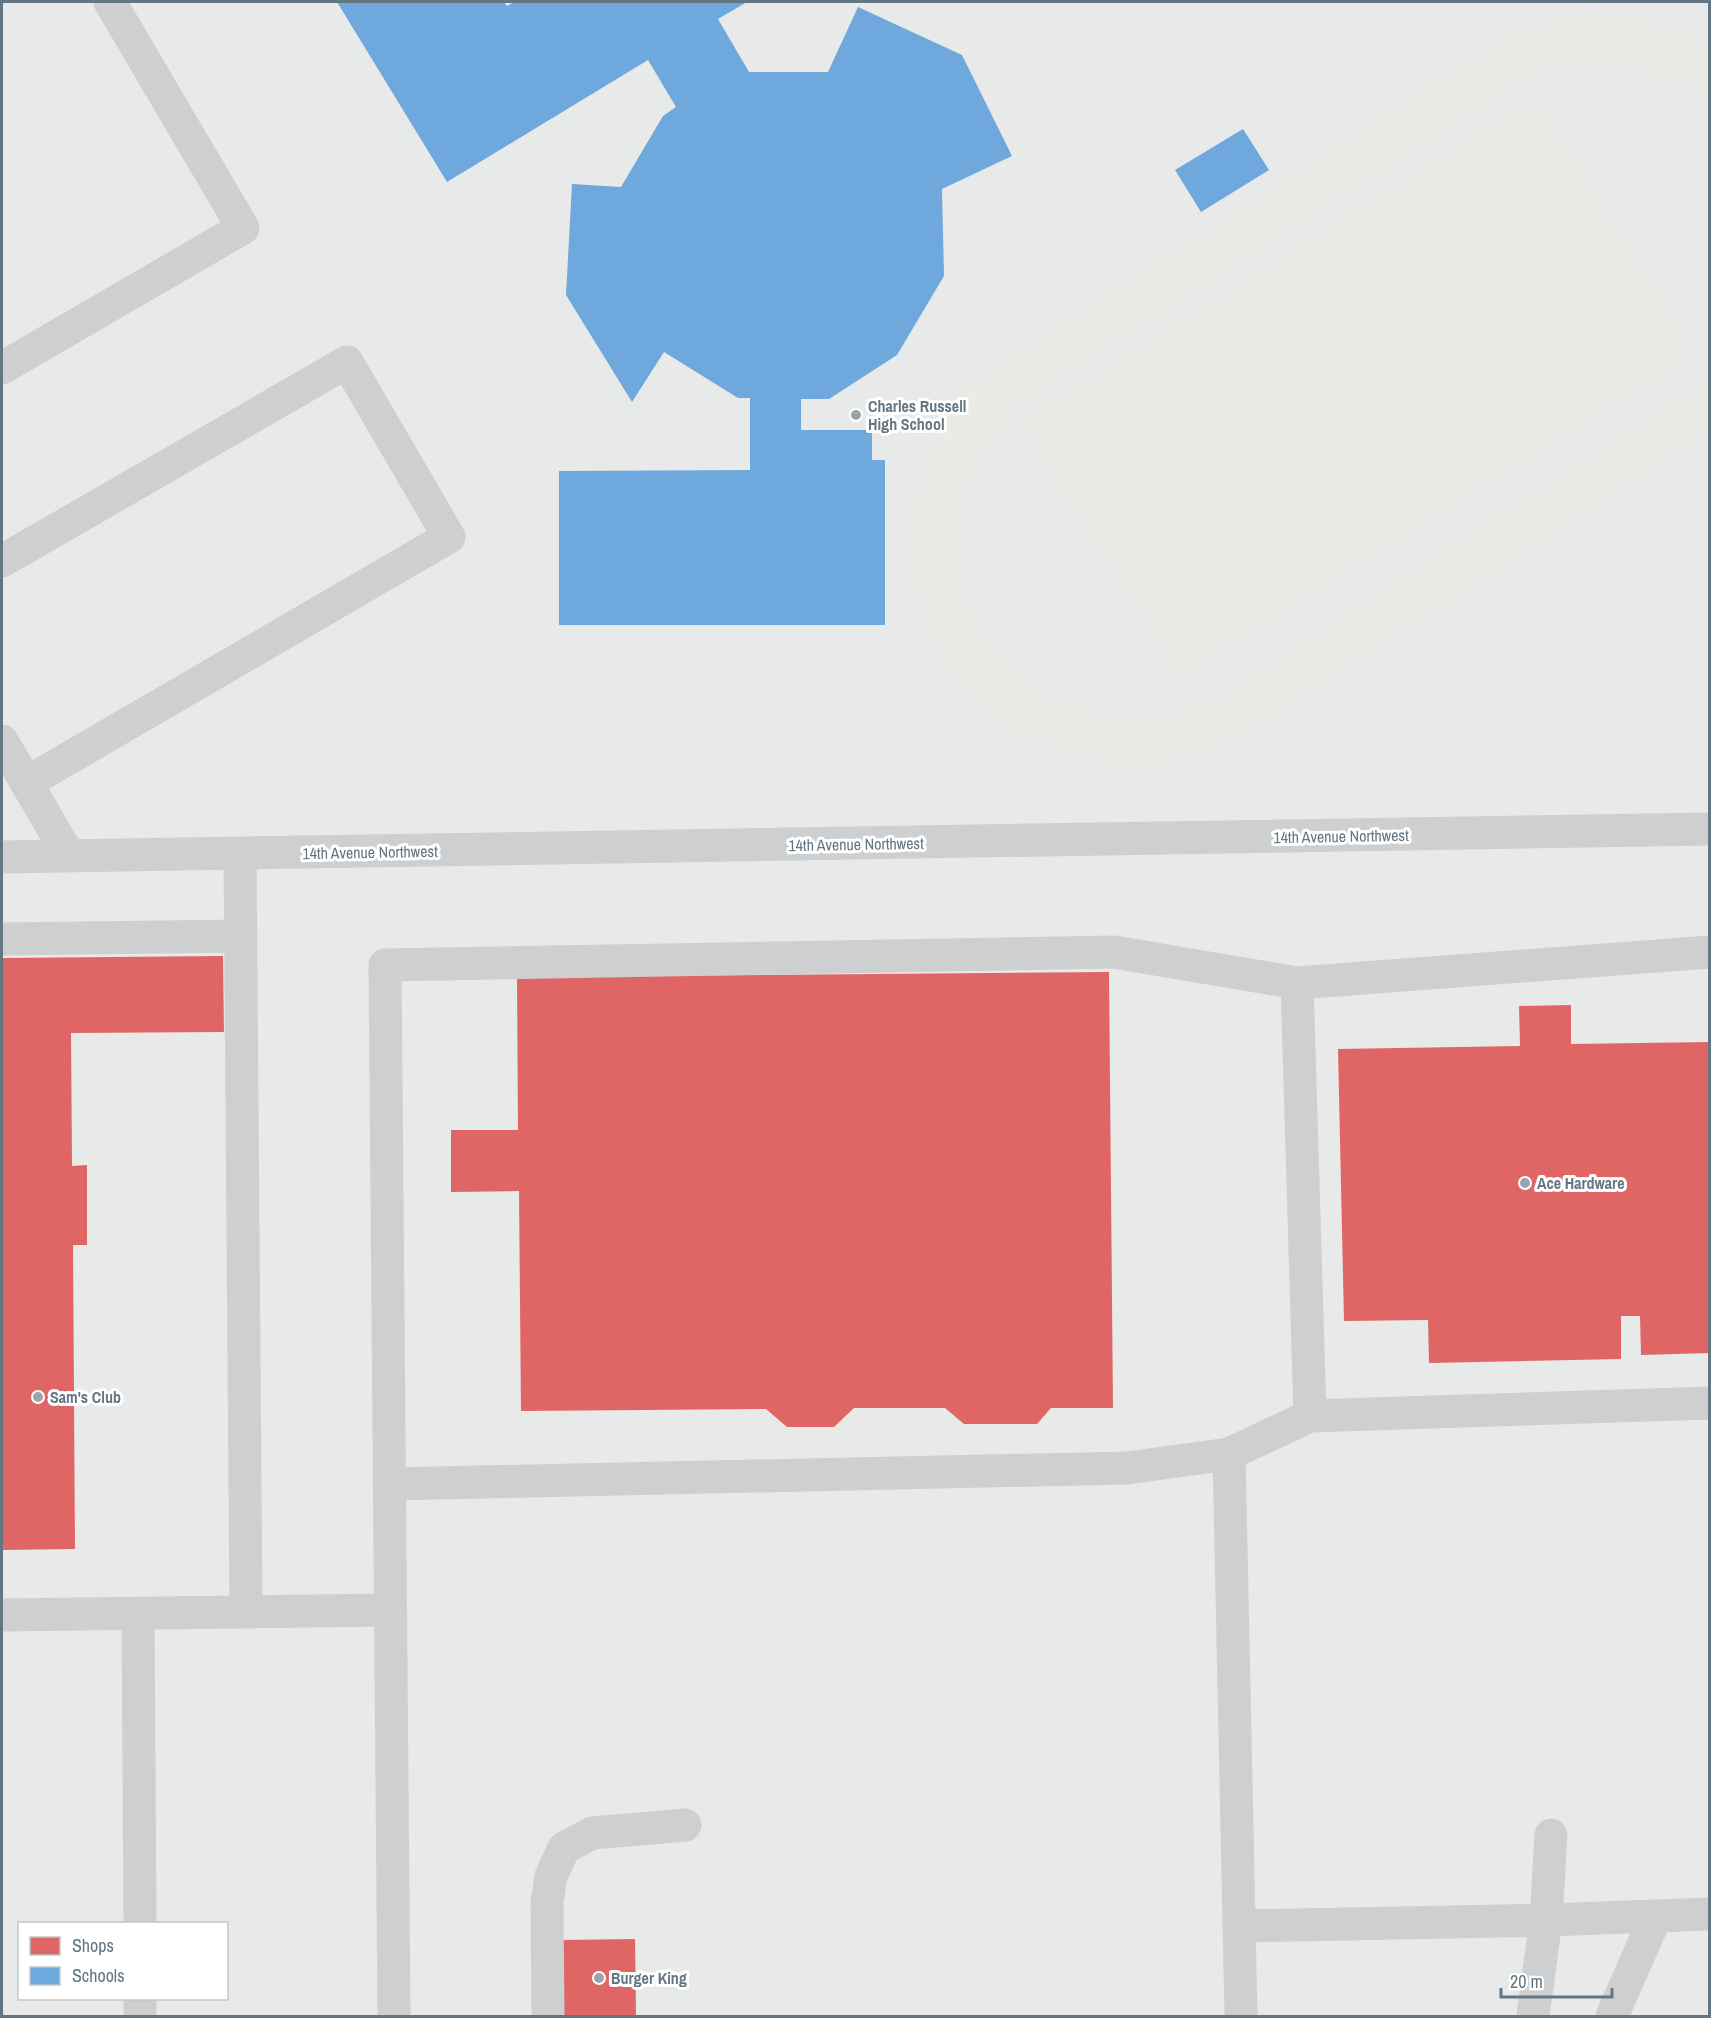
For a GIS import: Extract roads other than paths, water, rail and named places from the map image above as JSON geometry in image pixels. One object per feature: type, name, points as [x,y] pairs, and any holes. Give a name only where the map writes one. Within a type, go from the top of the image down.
[{"type":"street","points":[[2,368],[243,228],[110,2]]},
{"type":"street","points":[[2,561],[347,362],[449,537],[26,783]]},
{"type":"street","points":[[2,741],[69,856]]},
{"type":"street","name":"14th Avenue Northwest","points":[[2,857],[1710,829]]},
{"type":"street","points":[[240,854],[246,1612]]},
{"type":"street","points":[[2,939],[241,936]]},
{"type":"street","points":[[393,2016],[385,965],[1113,951],[1297,983],[1710,952]]},
{"type":"street","points":[[1297,983],[1310,1416]]},
{"type":"street","points":[[389,1484],[1127,1468],[1229,1454],[1310,1416],[1710,1403]]},
{"type":"street","points":[[1229,1454],[1241,2016]]},
{"type":"street","points":[[2,1615],[390,1610]]},
{"type":"street","points":[[138,1613],[140,1922]]},
{"type":"street","points":[[548,2016],[547,1902],[551,1876],[564,1848],[592,1833],[685,1825]]},
{"type":"street","points":[[1533,2016],[1546,1920],[1551,1835]]},
{"type":"street","points":[[1239,1926],[1546,1920],[1710,1914]]},
{"type":"street","points":[[1612,2016],[1656,1916]]},
{"type":"street","points":[[140,2000],[140,2016]]},
{"type":"place","name":"Charles Russell High School","points":[[856,415]]},
{"type":"place","name":"Ace Hardware","points":[[1525,1183]]},
{"type":"place","name":"Sam's Club","points":[[38,1397]]},
{"type":"place","name":"Burger King","points":[[599,1978]]}]
